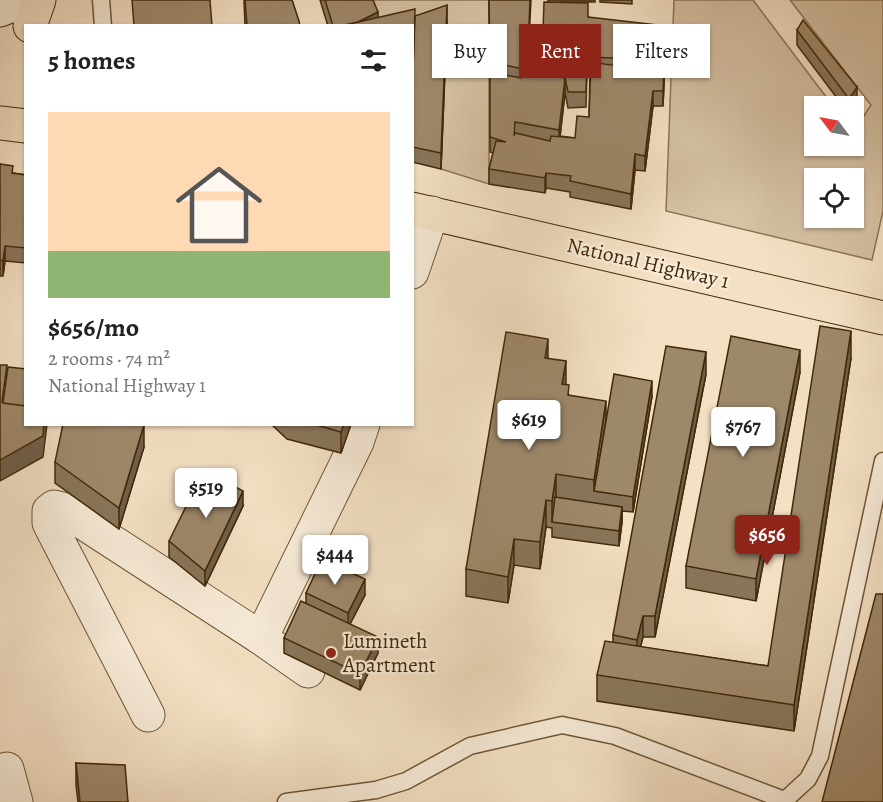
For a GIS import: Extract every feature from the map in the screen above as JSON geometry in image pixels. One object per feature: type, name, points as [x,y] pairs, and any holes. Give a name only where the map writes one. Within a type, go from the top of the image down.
[{"type":"highway","points":[[31,24],[39,0]]},
{"type":"highway","points":[[0,123],[24,126]]},
{"type":"highway","name":"National Highway 1","points":[[422,211],[883,318]]},
{"type":"street","points":[[0,10],[25,0]]},
{"type":"street","points":[[414,260],[422,211]]},
{"type":"street","points":[[261,638],[357,442],[362,426]]},
{"type":"street","points":[[148,715],[49,523],[49,511],[54,507],[62,509],[308,671]]},
{"type":"street","points":[[7,769],[16,802]]},
{"type":"lane","points":[[101,0],[103,24]]},
{"type":"lane","points":[[286,802],[376,790],[406,781],[470,746],[562,725],[615,735],[784,801],[807,778],[820,756],[876,521],[883,461]]},
{"type":"shaded area","points":[[367,0],[489,0],[489,24],[447,24],[447,21],[377,24]]},
{"type":"shaded area","points":[[674,0],[753,0],[825,96],[804,96],[804,156],[864,156],[864,116],[871,105],[790,0],[883,0],[883,211],[872,260],[666,211],[671,78],[710,78],[710,24],[673,24]]},
{"type":"shaded area","points":[[445,78],[489,78],[489,184],[441,169]]},
{"type":"building","points":[[132,0],[210,0],[212,24],[134,24]]},
{"type":"building","points":[[245,0],[292,0],[300,24],[247,24]]},
{"type":"building","points":[[325,0],[373,0],[378,12],[358,22],[332,24]]},
{"type":"building","points":[[489,0],[530,0],[529,24],[519,24],[519,68],[507,66],[507,24],[489,24]]},
{"type":"building","points":[[544,2],[588,3],[588,17],[649,24],[613,24],[613,58],[601,58],[601,24],[543,24]]},
{"type":"building","points":[[447,5],[446,24],[432,24],[432,78],[444,78],[441,153],[414,147],[415,16]]},
{"type":"building","points":[[415,9],[414,37],[414,24],[350,24]]},
{"type":"building","points":[[803,20],[857,87],[851,96],[847,96],[797,30]]},
{"type":"building","points":[[601,63],[613,65],[613,78],[664,78],[663,91],[653,91],[645,156],[635,154],[631,194],[570,181],[571,176],[546,173],[545,178],[489,169],[496,141],[506,142],[490,137],[490,78],[507,78],[507,75],[519,78],[565,78],[559,130],[515,122],[514,136],[515,133],[550,141],[551,136],[575,138],[577,116],[589,117],[590,78],[601,78]]},
{"type":"building","points":[[565,78],[586,78],[586,92],[568,92]]},
{"type":"building","points":[[0,164],[13,166],[12,173],[24,175],[24,248],[5,246],[3,261],[0,260]]},
{"type":"building","points":[[820,326],[851,331],[794,705],[597,675],[605,641],[768,666]]},
{"type":"building","points":[[506,332],[548,339],[545,358],[566,361],[562,384],[569,385],[568,395],[606,401],[594,480],[556,474],[552,501],[546,500],[540,542],[514,539],[508,577],[466,569]]},
{"type":"building","points":[[731,336],[800,350],[756,579],[686,566]]},
{"type":"building","points":[[666,346],[706,352],[655,616],[643,616],[637,640],[613,635]]},
{"type":"building","points":[[0,365],[7,365],[2,402],[24,406],[24,426],[44,426],[43,436],[0,460]]},
{"type":"building","points":[[8,367],[24,369],[24,406],[3,403]]},
{"type":"building","points":[[614,374],[652,381],[633,497],[594,491]]},
{"type":"building","points":[[63,426],[144,426],[119,508],[55,462]]},
{"type":"building","points":[[320,426],[343,426],[341,432]]},
{"type":"building","points":[[204,470],[243,491],[205,571],[169,541]]},
{"type":"building","points":[[555,497],[622,507],[619,531],[552,522]]},
{"type":"building","points":[[322,559],[365,579],[348,613],[306,593]]},
{"type":"building","points":[[876,594],[883,594],[883,802],[822,802]]},
{"type":"building","name":"Lumineth Apartment","points":[[301,601],[378,637],[360,674],[284,638]]},
{"type":"building","points":[[76,763],[125,765],[128,802],[80,802]]},
{"type":"place","name":"Lumineth Apartment","points":[[331,653]]}]
